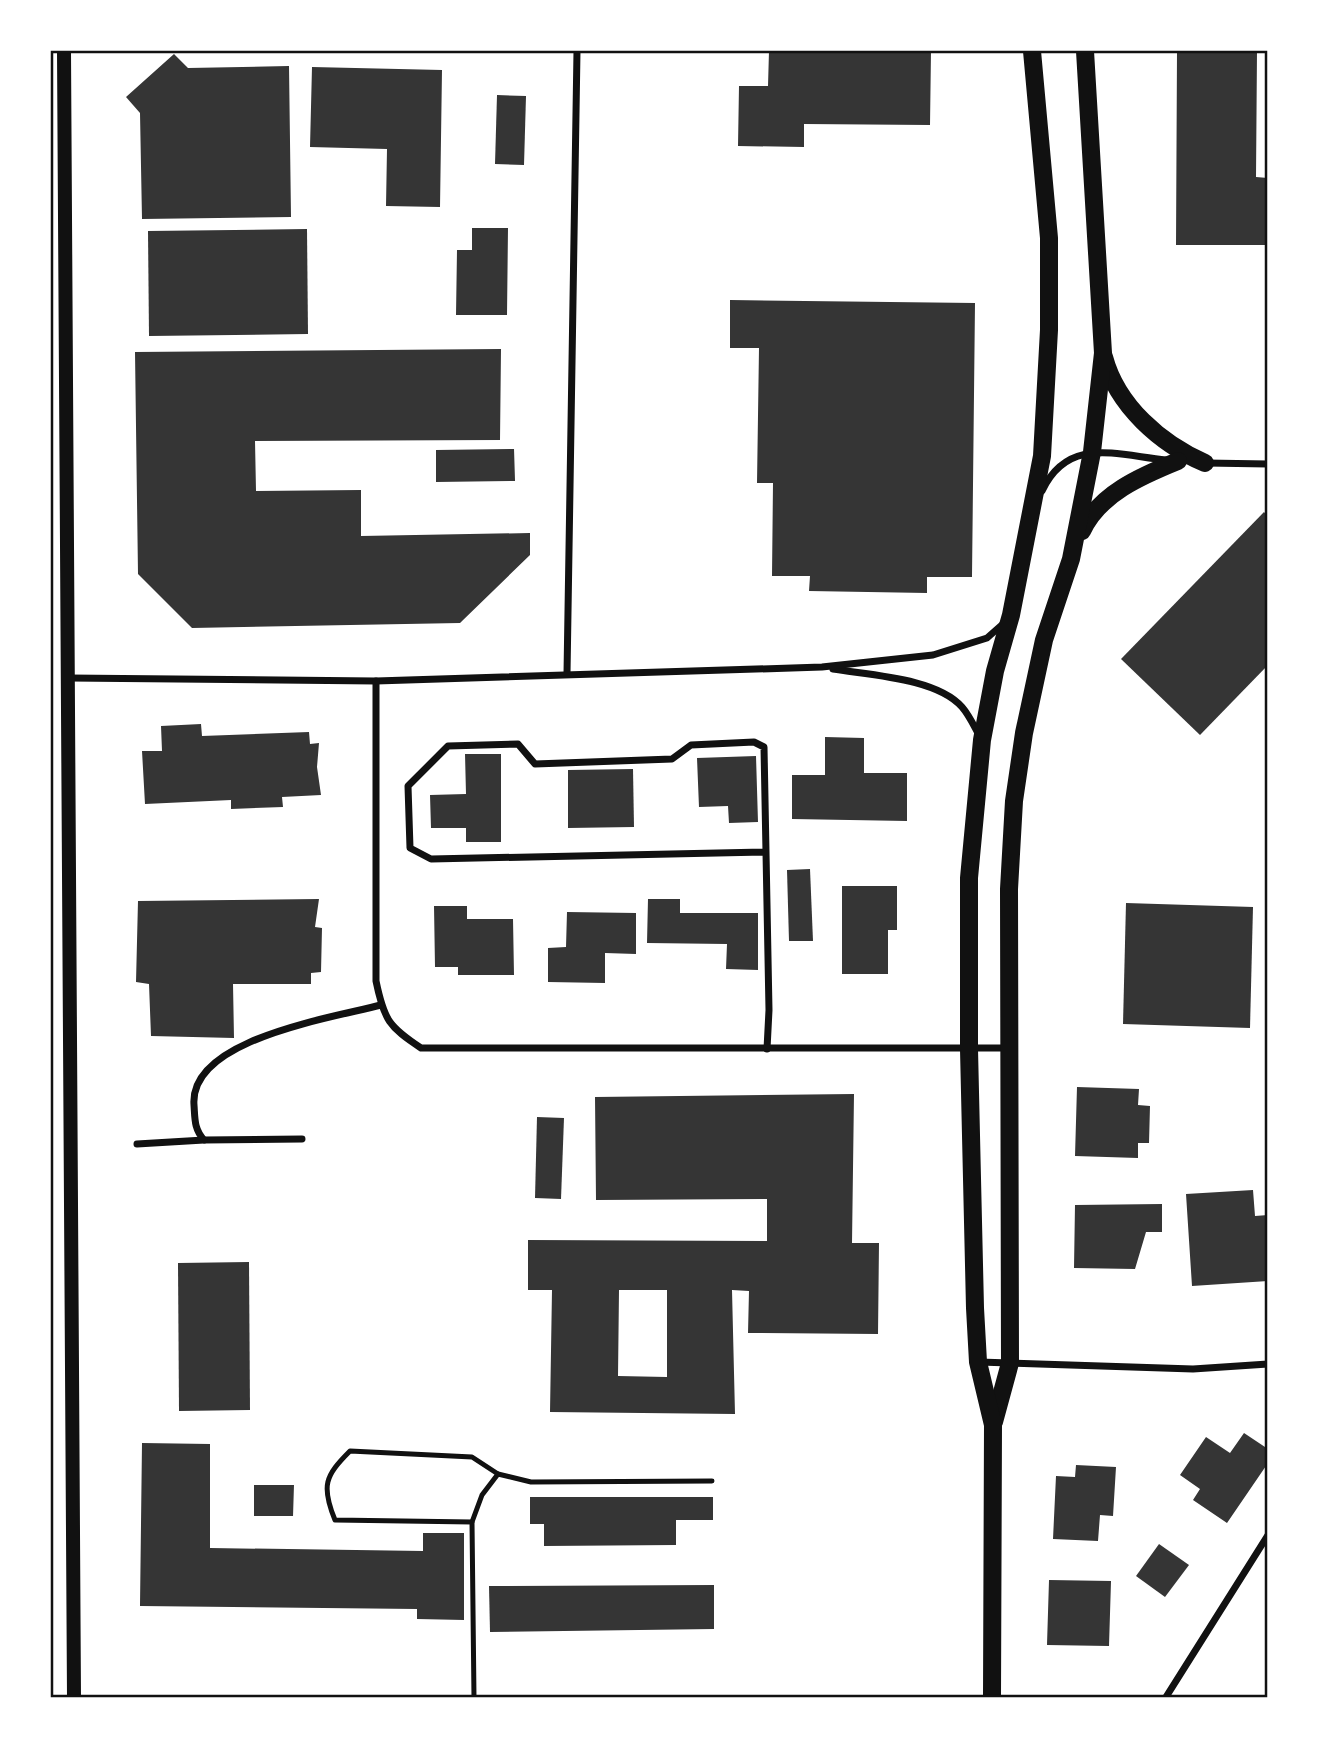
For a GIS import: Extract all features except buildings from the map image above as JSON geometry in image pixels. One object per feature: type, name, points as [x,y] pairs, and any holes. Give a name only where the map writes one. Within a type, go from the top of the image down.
[{"type":"main road","points":[[65,51],[74,1697]]},
{"type":"main road","points":[[992,1697],[993,1425],[978,1362],[969,1049],[969,878],[982,740],[995,671],[1012,615],[1033,509],[1044,428],[1049,330],[1049,237],[1032,51]]},
{"type":"main road","points":[[1070,559],[1092,452],[1103,353],[1085,51]]},
{"type":"main road","points":[[1103,353],[1119,389],[1162,441],[1205,463]]},
{"type":"main road","points":[[993,1425],[1010,1363],[1009,889],[1014,801],[1024,733],[1044,640],[1070,559],[1090,513],[1145,474],[1178,461]]},
{"type":"street","points":[[567,674],[577,51]]},
{"type":"street","points":[[1033,509],[1050,474],[1069,457],[1092,452],[1205,463],[1268,464]]},
{"type":"street","points":[[69,678],[376,681],[822,667],[933,655],[959,649],[987,638],[1012,615]]},
{"type":"street","points":[[822,667],[907,681],[947,694],[963,707],[982,740]]},
{"type":"street","points":[[376,681],[376,981],[381,1005],[394,1030],[421,1048],[1008,1048]]},
{"type":"street","points":[[764,852],[431,859],[410,848],[408,786],[448,746],[518,744],[535,764],[673,759],[691,745],[754,742],[764,747],[769,1010],[767,1049]]},
{"type":"street","points":[[204,1140],[195,1130],[193,1091],[207,1067],[260,1036],[381,1005]]},
{"type":"street","points":[[137,1144],[302,1139]]},
{"type":"street","points":[[978,1362],[1193,1369],[1268,1364]]},
{"type":"street","points":[[1166,1697],[1268,1535]]},
{"type":"lane","points":[[472,1522],[335,1520],[326,1500],[330,1471],[350,1451],[472,1457],[498,1474],[531,1482],[712,1481]]},
{"type":"lane","points":[[474,1697],[472,1522],[482,1495],[498,1474]]}]
